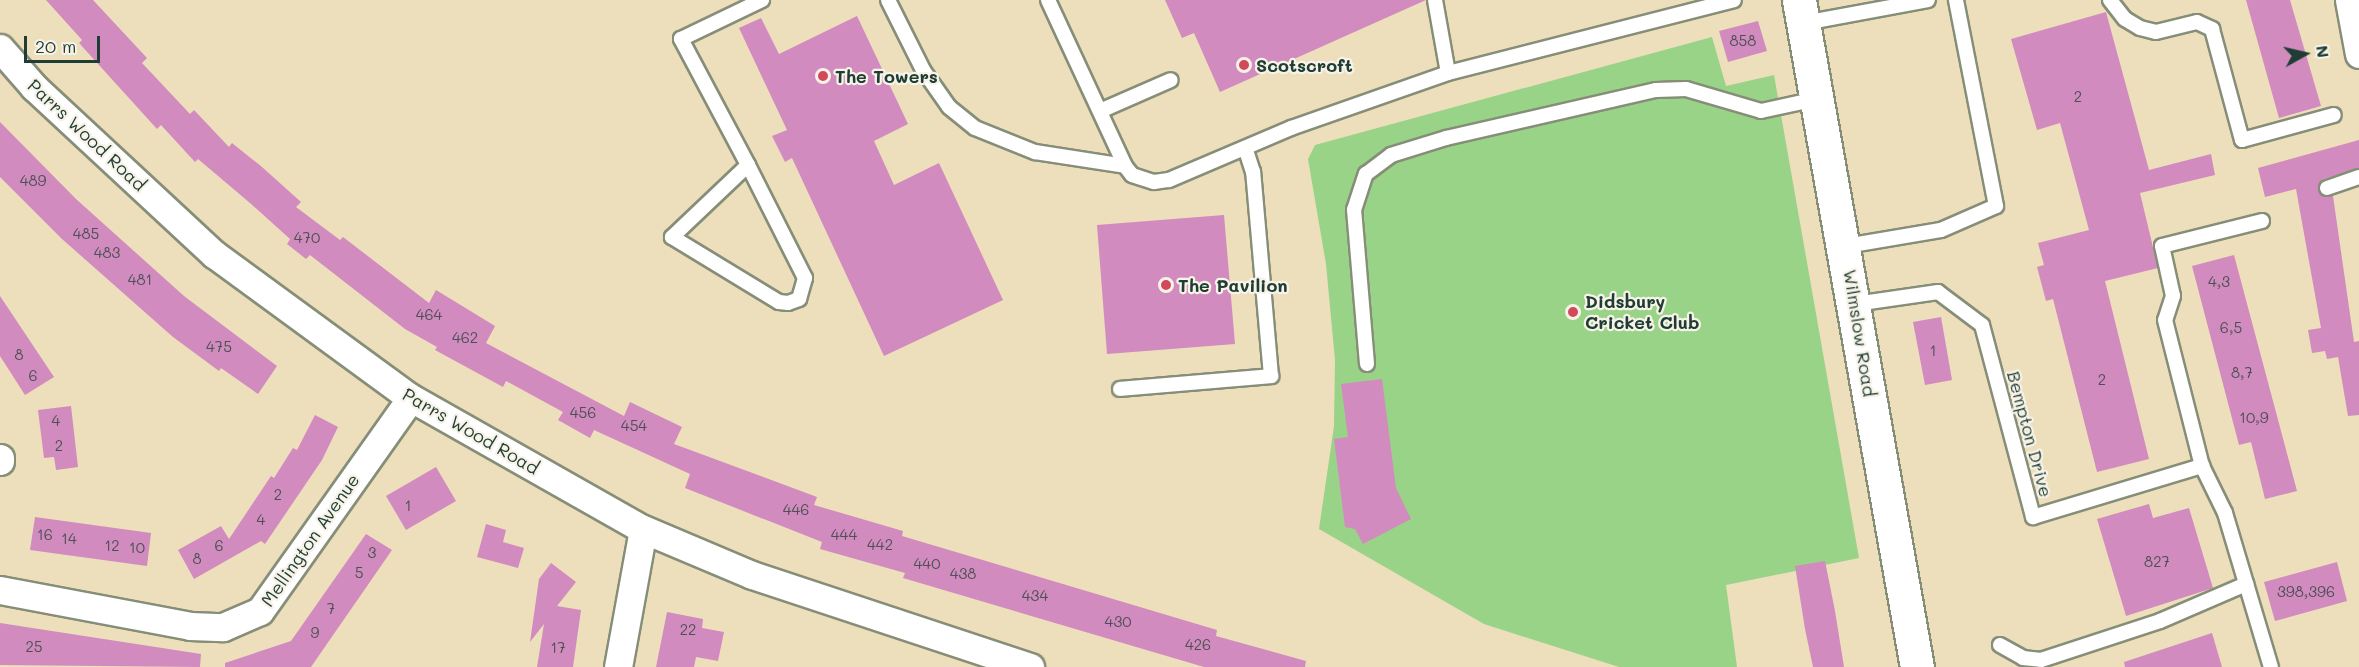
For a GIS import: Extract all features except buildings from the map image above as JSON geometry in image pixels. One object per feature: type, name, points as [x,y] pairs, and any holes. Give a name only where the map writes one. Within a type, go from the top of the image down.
[{"type":"main road","name":"Wilmslow Road","points":[[1802,11],[1846,246],[1917,667]]},
{"type":"street","points":[[2349,0],[2359,54]]},
{"type":"street","name":"Parrs Wood Road","points":[[0,48],[34,87],[214,254],[411,398],[643,529],[762,579],[1030,667]]},
{"type":"street","name":"Mellington Avenue","points":[[0,590],[190,626],[223,627],[260,611],[411,398]]},
{"type":"street","points":[[618,667],[643,529]]},
{"type":"lane","points":[[748,165],[672,237],[779,302],[788,303],[799,299],[805,278],[748,165],[681,39],[762,0]]},
{"type":"lane","points":[[888,0],[923,70],[949,107],[975,128],[1035,152],[1125,166]]},
{"type":"lane","points":[[1048,0],[1125,166],[1132,175],[1154,183],[1169,180],[1245,148],[1448,73],[1734,0]]},
{"type":"lane","points":[[1435,0],[1448,73]]},
{"type":"lane","points":[[1802,11],[1928,0]]},
{"type":"lane","points":[[1846,246],[1941,230],[1996,206],[1956,0]]},
{"type":"lane","points":[[2110,0],[2125,19],[2140,28],[2156,32],[2197,22],[2212,29],[2242,140],[2334,115]]},
{"type":"lane","points":[[1100,111],[1171,80]]},
{"type":"lane","points":[[1367,364],[1354,210],[1366,174],[1391,155],[1446,138],[1656,90],[1686,89],[1761,111],[1819,98]]},
{"type":"lane","points":[[1120,389],[1271,376],[1253,172],[1245,148]]},
{"type":"lane","points":[[2327,188],[2359,177]]},
{"type":"lane","points":[[2262,221],[2162,246],[2173,296],[2164,320],[2202,466],[2225,513],[2271,667]]},
{"type":"lane","name":"Bempton Drive","points":[[1855,304],[1938,292],[1982,325],[2033,517],[2202,466]]},
{"type":"lane","points":[[2000,645],[2023,658],[2041,660],[2160,621],[2246,584]]},
{"type":"green space","name":"Didsbury Cricket Club","points":[[1712,37],[1726,86],[1774,75],[1859,558],[1726,585],[1737,667],[1619,667],[1484,624],[1319,529],[1334,426],[1335,360],[1326,264],[1308,159],[1315,145]]},
{"type":"place","name":"Scotscroft","points":[[1244,65]]},
{"type":"place","name":"The Towers","points":[[823,76]]},
{"type":"place","name":"The Pavilion","points":[[1166,285]]},
{"type":"place","name":"Didsbury Cricket Club","points":[[1573,312]]}]
